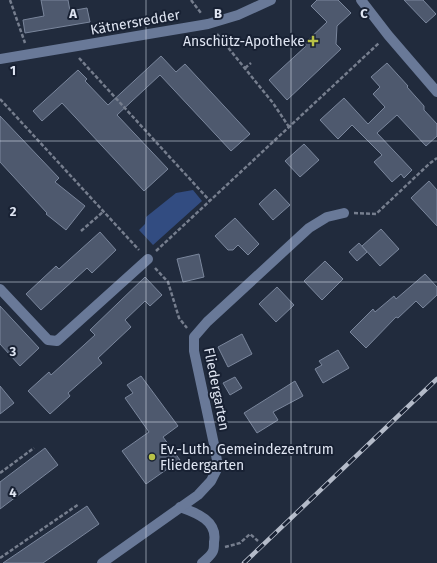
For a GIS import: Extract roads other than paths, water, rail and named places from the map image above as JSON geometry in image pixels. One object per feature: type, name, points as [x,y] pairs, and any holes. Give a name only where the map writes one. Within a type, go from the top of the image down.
[{"type":"street","name":"Kätnersredder","points":[[0,59],[28,53],[208,24],[238,15],[271,0]]},
{"type":"street","points":[[361,0],[388,35],[437,92]]},
{"type":"street","name":"Fliedergarten","points":[[102,563],[202,490],[211,481],[218,467],[194,351],[194,337],[207,322],[309,228],[327,217],[344,213]]},
{"type":"street","points":[[0,289],[48,340],[57,341],[148,259]]},
{"type":"street","points":[[180,507],[198,513],[214,530],[215,538],[213,551],[202,563]]},
{"type":"railway","points":[[244,563],[437,379]]},
{"type":"place","name":"Anschütz-Apotheke","points":[[313,41]]},
{"type":"place","name":"Ev.-Luth. Gemeindezentrum Fliedergarten","points":[[152,457]]}]
